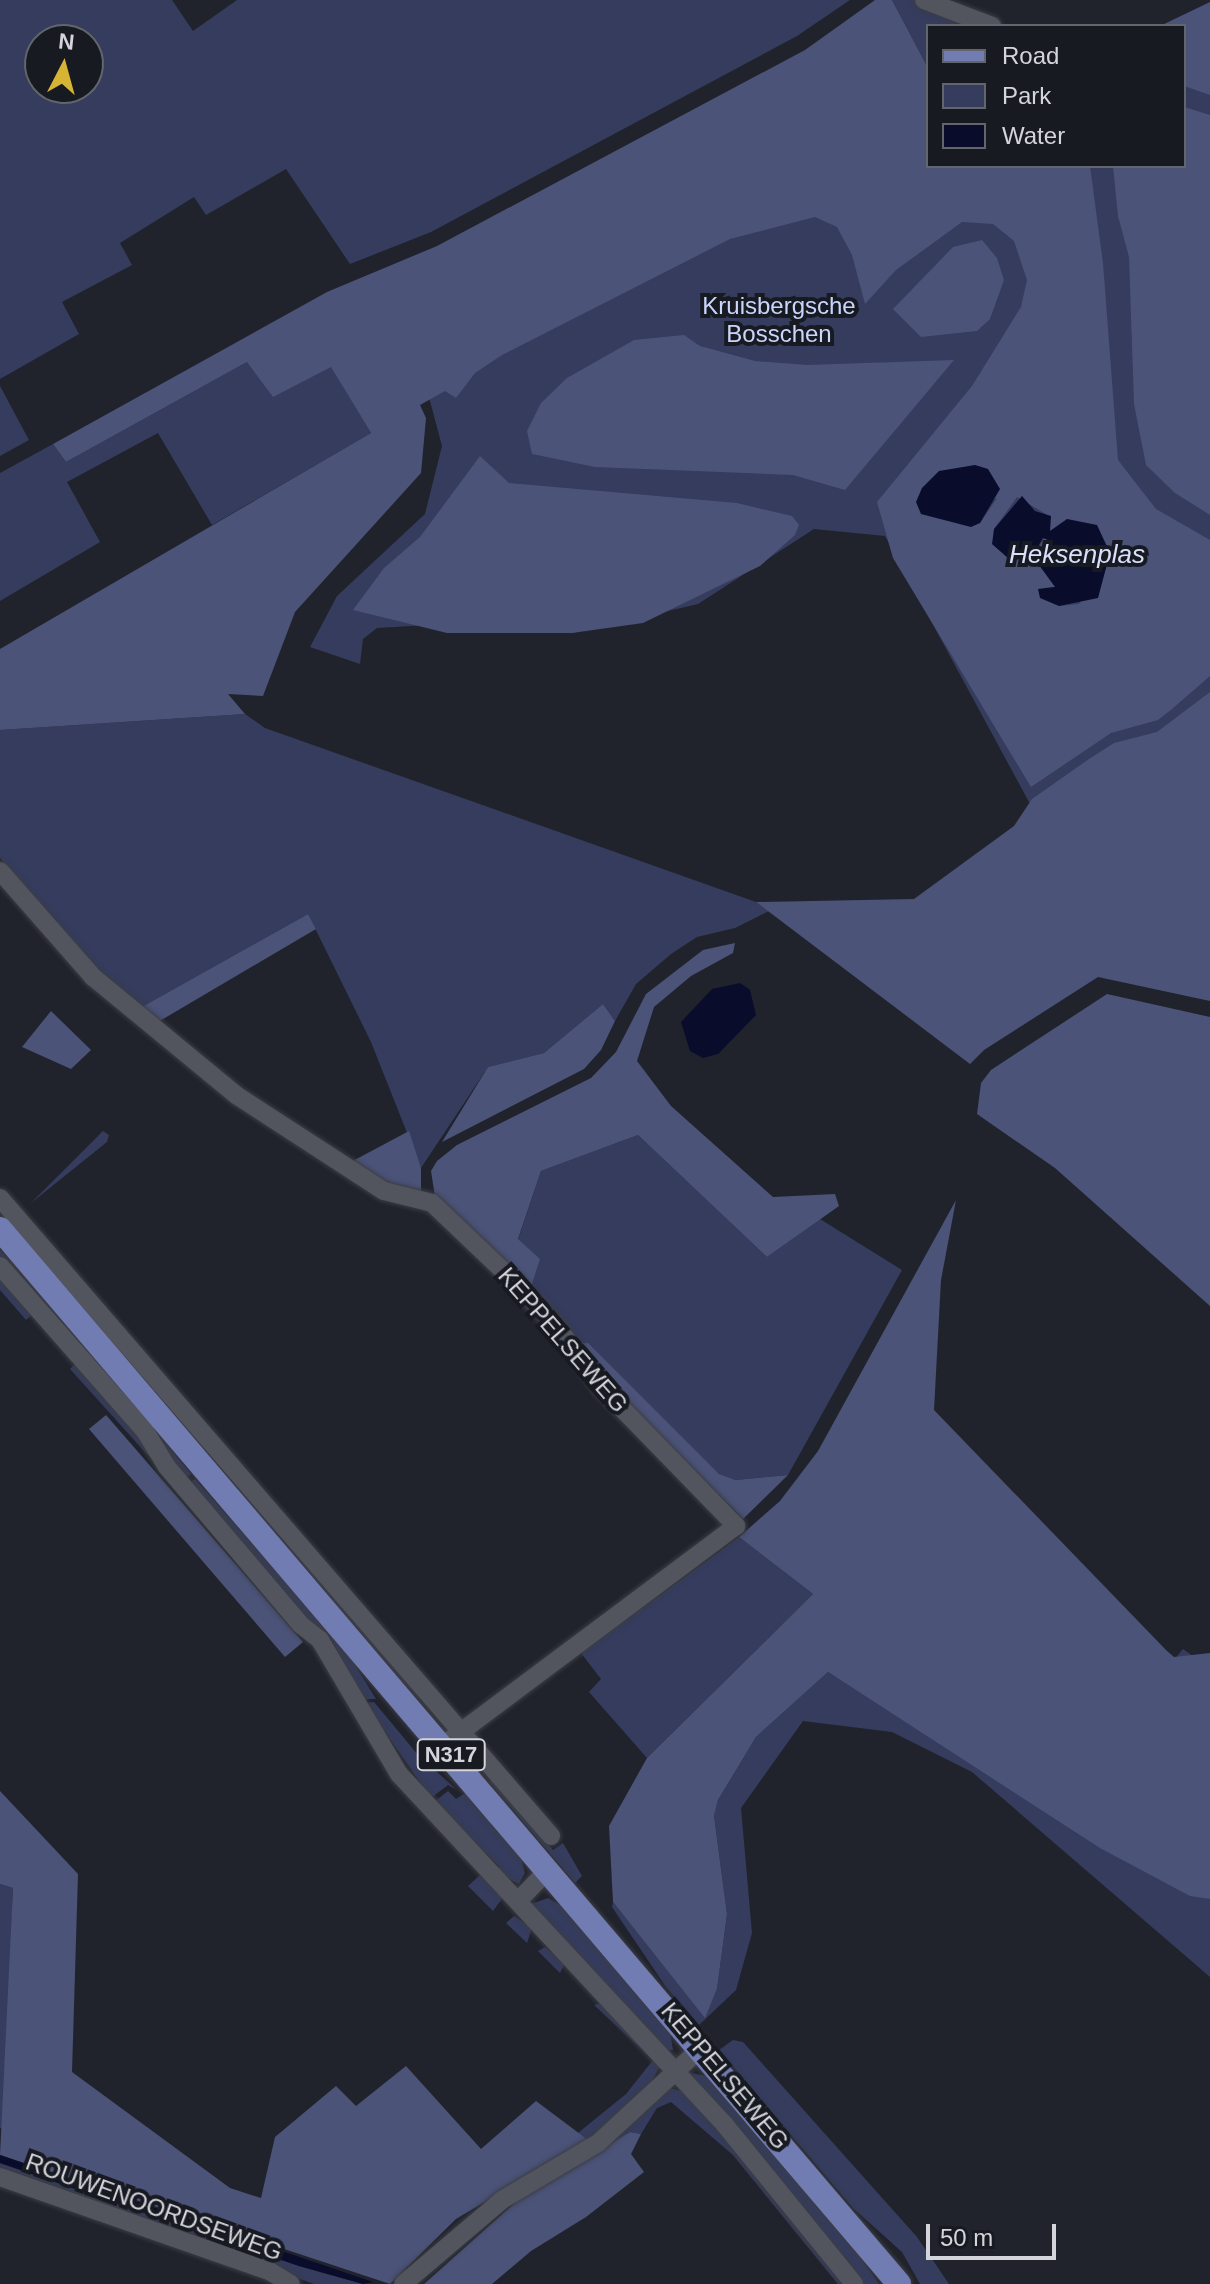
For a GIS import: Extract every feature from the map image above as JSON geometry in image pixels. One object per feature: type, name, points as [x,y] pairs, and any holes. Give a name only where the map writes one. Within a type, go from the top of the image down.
[{"type":"main road","name":"KEPPELSEWEG","points":[[0,1229],[452,1739],[548,1870],[899,2284]]},
{"type":"street","points":[[924,0],[987,24]]},
{"type":"street","name":"KEPPELSEWEG","points":[[0,871],[93,977],[236,1095],[384,1191],[432,1203],[527,1294],[601,1387],[736,1526],[452,1739]]},
{"type":"street","name":"KEPPELSEWEG","points":[[0,1198],[452,1739],[551,1836]]},
{"type":"street","name":"KEPPELSEWEG","points":[[0,1266],[145,1431],[167,1467],[301,1625],[320,1640],[399,1774],[519,1900],[672,2070],[809,2224],[854,2284]]},
{"type":"street","points":[[519,1900],[548,1870]]},
{"type":"street","points":[[403,2284],[502,2200],[598,2143],[672,2070],[701,2048]]},
{"type":"street","name":"ROUWENOORDSEWEG","points":[[0,2177],[271,2272],[291,2284]]},
{"type":"green space","points":[[0,0],[172,0],[193,31],[237,0],[850,0],[797,36],[431,232],[350,264],[286,169],[206,215],[194,197],[120,243],[132,265],[62,302],[79,334],[0,379]]},
{"type":"green space","points":[[892,0],[921,0],[979,24],[926,24],[926,64]]},
{"type":"green space","name":"Kruisbergsche Bosschen","points":[[1210,5],[1210,813],[1036,815],[885,536],[814,529],[698,604],[572,633],[446,624],[377,628],[363,639],[360,664],[310,647],[337,596],[425,514],[442,446],[430,401],[386,308],[926,167],[1186,168],[1186,24]]},
{"type":"green space","points":[[247,362],[331,366],[371,433],[212,525],[158,433],[67,482],[100,542],[0,601],[0,473],[53,444],[66,462]]},
{"type":"green space","points":[[0,386],[29,440],[0,456]]},
{"type":"green space","points":[[245,714],[265,728],[756,902],[769,911],[735,928],[697,937],[671,954],[636,984],[615,1021],[603,1004],[544,1053],[488,1067],[421,1168],[371,1042],[308,914],[140,1008],[66,943],[0,858],[0,730]]},
{"type":"green space","points":[[103,1131],[109,1135],[107,1142],[31,1203]]},
{"type":"green space","points":[[638,1135],[767,1257],[820,1219],[902,1270],[788,1475],[736,1480],[719,1474],[578,1344],[530,1290],[518,1240],[541,1171]]},
{"type":"green space","points":[[0,1250],[191,1474],[186,1478],[0,1257]]},
{"type":"green space","points":[[0,1276],[33,1314],[26,1320],[0,1290]]},
{"type":"green space","points":[[75,1364],[145,1443],[154,1462],[70,1369]]},
{"type":"green space","points":[[218,1460],[421,1695],[418,1698],[294,1559]]},
{"type":"green space","points":[[195,1479],[347,1652],[376,1699],[362,1699],[331,1639],[307,1620],[190,1483]]},
{"type":"green space","points":[[739,1537],[813,1594],[647,1758],[589,1692],[601,1679],[581,1653]]},
{"type":"green space","points":[[1183,1649],[1210,1668],[1210,1977],[972,1772],[892,1732],[803,1721],[741,1808],[752,1933],[736,1990],[699,2025],[666,1987],[612,1907],[613,1902],[705,2017],[717,1989],[727,1914],[714,1816],[718,1800],[756,1737],[828,1672],[1046,1812]]},
{"type":"green space","points":[[374,1702],[418,1755],[457,1790],[448,1785],[431,1798],[365,1703]]},
{"type":"green space","points":[[494,1777],[553,1850],[563,1843],[582,1876],[575,1883],[489,1781]]},
{"type":"green space","points":[[448,1791],[456,1799],[465,1793],[520,1855],[525,1873],[519,1884],[500,1874],[499,1866],[434,1802]]},
{"type":"green space","points":[[480,1875],[504,1896],[493,1911],[468,1886]]},
{"type":"green space","points":[[0,1884],[13,1888],[4,2129],[0,2128]]},
{"type":"green space","points":[[548,1898],[564,1907],[670,2031],[673,2050],[664,2051],[531,1904]]},
{"type":"green space","points":[[514,1916],[532,1928],[527,1943],[506,1923]]},
{"type":"green space","points":[[545,1947],[565,1963],[560,1973],[538,1951]]},
{"type":"green space","points":[[602,2003],[660,2066],[649,2087],[587,2140],[578,2133],[626,2094],[653,2060],[594,2005]]},
{"type":"green space","points":[[733,2040],[743,2042],[917,2237],[949,2284],[920,2284],[902,2252],[854,2209],[719,2050]]},
{"type":"green space","points":[[690,2073],[707,2076],[848,2239],[879,2284],[862,2284]]},
{"type":"green space","points":[[670,2088],[686,2092],[848,2284],[838,2284],[733,2155],[671,2102],[657,2108],[641,2134],[630,2132],[584,2163]]},
{"type":"green space","points":[[0,2163],[299,2266],[363,2284],[314,2284],[0,2170]]},
{"type":"shaded area","points":[[875,0],[892,0],[926,64],[926,168],[1090,168],[1103,263],[1118,460],[1156,509],[1210,540],[1210,676],[1158,720],[1111,733],[1031,787],[893,558],[877,502],[972,386],[1021,307],[1027,280],[1014,241],[993,224],[962,222],[896,270],[865,304],[852,255],[837,227],[815,217],[730,239],[502,355],[475,373],[456,398],[445,391],[420,405],[426,418],[421,473],[295,612],[263,696],[228,694],[245,714],[0,730],[0,649],[371,433],[331,367],[273,397],[247,362],[66,462],[53,444],[327,292],[437,246],[805,50]],"holes":[[[1017,497],[1046,514],[1049,531],[1058,528],[1110,553],[1105,570],[1079,604],[1059,606],[1043,588],[1056,587],[1048,573],[1048,540],[1044,538],[1034,557],[994,529]],[[997,498],[980,523],[942,517]]]},
{"type":"shaded area","points":[[1210,2],[1210,95],[1186,87],[1186,24],[1164,24]]},
{"type":"shaded area","points":[[1186,108],[1210,115],[1210,515],[1175,493],[1146,465],[1134,404],[1129,257],[1118,216],[1113,168],[1186,168]]},
{"type":"shaded area","points":[[982,240],[997,258],[1004,280],[990,319],[977,331],[921,337],[893,309],[953,247]]},
{"type":"shaded area","points":[[684,335],[700,346],[755,361],[807,365],[954,360],[845,490],[793,475],[595,467],[532,454],[527,431],[541,403],[567,378],[634,340]]},
{"type":"shaded area","points":[[480,456],[509,483],[737,503],[792,516],[799,525],[795,535],[760,566],[643,623],[572,633],[447,633],[353,610],[384,568],[420,537]]},
{"type":"shaded area","points":[[1210,692],[1210,1001],[1098,977],[984,1050],[970,1064],[756,902],[914,899],[1014,826],[1032,799],[1089,759],[1114,743],[1157,732]]},
{"type":"shaded area","points":[[308,914],[316,929],[158,1022],[140,1008]]},
{"type":"shaded area","points":[[735,943],[733,953],[691,976],[654,1007],[637,1061],[671,1106],[773,1197],[835,1194],[839,1206],[767,1257],[638,1135],[541,1171],[518,1239],[540,1259],[530,1290],[435,1197],[431,1171],[437,1161],[457,1145],[591,1078],[616,1052],[646,994],[703,950]]},
{"type":"shaded area","points":[[1107,994],[1210,1017],[1210,1306],[1055,1168],[977,1114],[981,1083],[991,1070]]},
{"type":"shaded area","points":[[603,1004],[615,1021],[601,1050],[584,1069],[442,1142],[488,1067],[544,1053]]},
{"type":"shaded area","points":[[51,1011],[91,1050],[71,1069],[22,1047]]},
{"type":"shaded area","points":[[409,1131],[421,1168],[421,1195],[389,1187],[349,1163]]},
{"type":"shaded area","points":[[956,1200],[941,1280],[934,1410],[1166,1650],[1174,1657],[1210,1653],[1210,1899],[1190,1896],[1100,1848],[828,1672],[756,1737],[718,1800],[714,1816],[727,1914],[717,1989],[705,2018],[613,1902],[609,1826],[647,1758],[813,1594],[739,1537],[780,1501],[818,1451]]},
{"type":"shaded area","points":[[588,1343],[719,1474],[736,1480],[788,1475],[743,1519],[591,1367],[578,1344]]},
{"type":"shaded area","points":[[106,1415],[303,1642],[285,1657],[89,1429]]},
{"type":"shaded area","points":[[0,1791],[78,1874],[72,2072],[230,2188],[261,2198],[275,2137],[336,2086],[356,2106],[406,2066],[481,2149],[536,2101],[588,2140],[456,2219],[390,2284],[0,2155],[13,1888],[0,1884]]},
{"type":"shaded area","points":[[630,2132],[641,2134],[631,2154],[644,2172],[586,2217],[531,2251],[492,2284],[424,2284],[518,2200]]},
{"type":"water","name":"Heksenplas","points":[[975,465],[988,469],[1000,489],[980,523],[971,527],[921,514],[916,502],[922,488],[939,471]]},
{"type":"water","name":"Heksenplas","points":[[1022,496],[1035,511],[1051,516],[1050,531],[1067,519],[1097,525],[1110,553],[1098,598],[1059,606],[1040,598],[1038,589],[1055,587],[1039,565],[1048,540],[1043,538],[1030,560],[1009,559],[992,544],[994,529]]},
{"type":"water","points":[[740,983],[750,990],[756,1015],[718,1054],[703,1058],[690,1051],[681,1022],[712,989]]},
{"type":"water","points":[[0,2155],[373,2282],[363,2284],[299,2266],[0,2163]]}]
